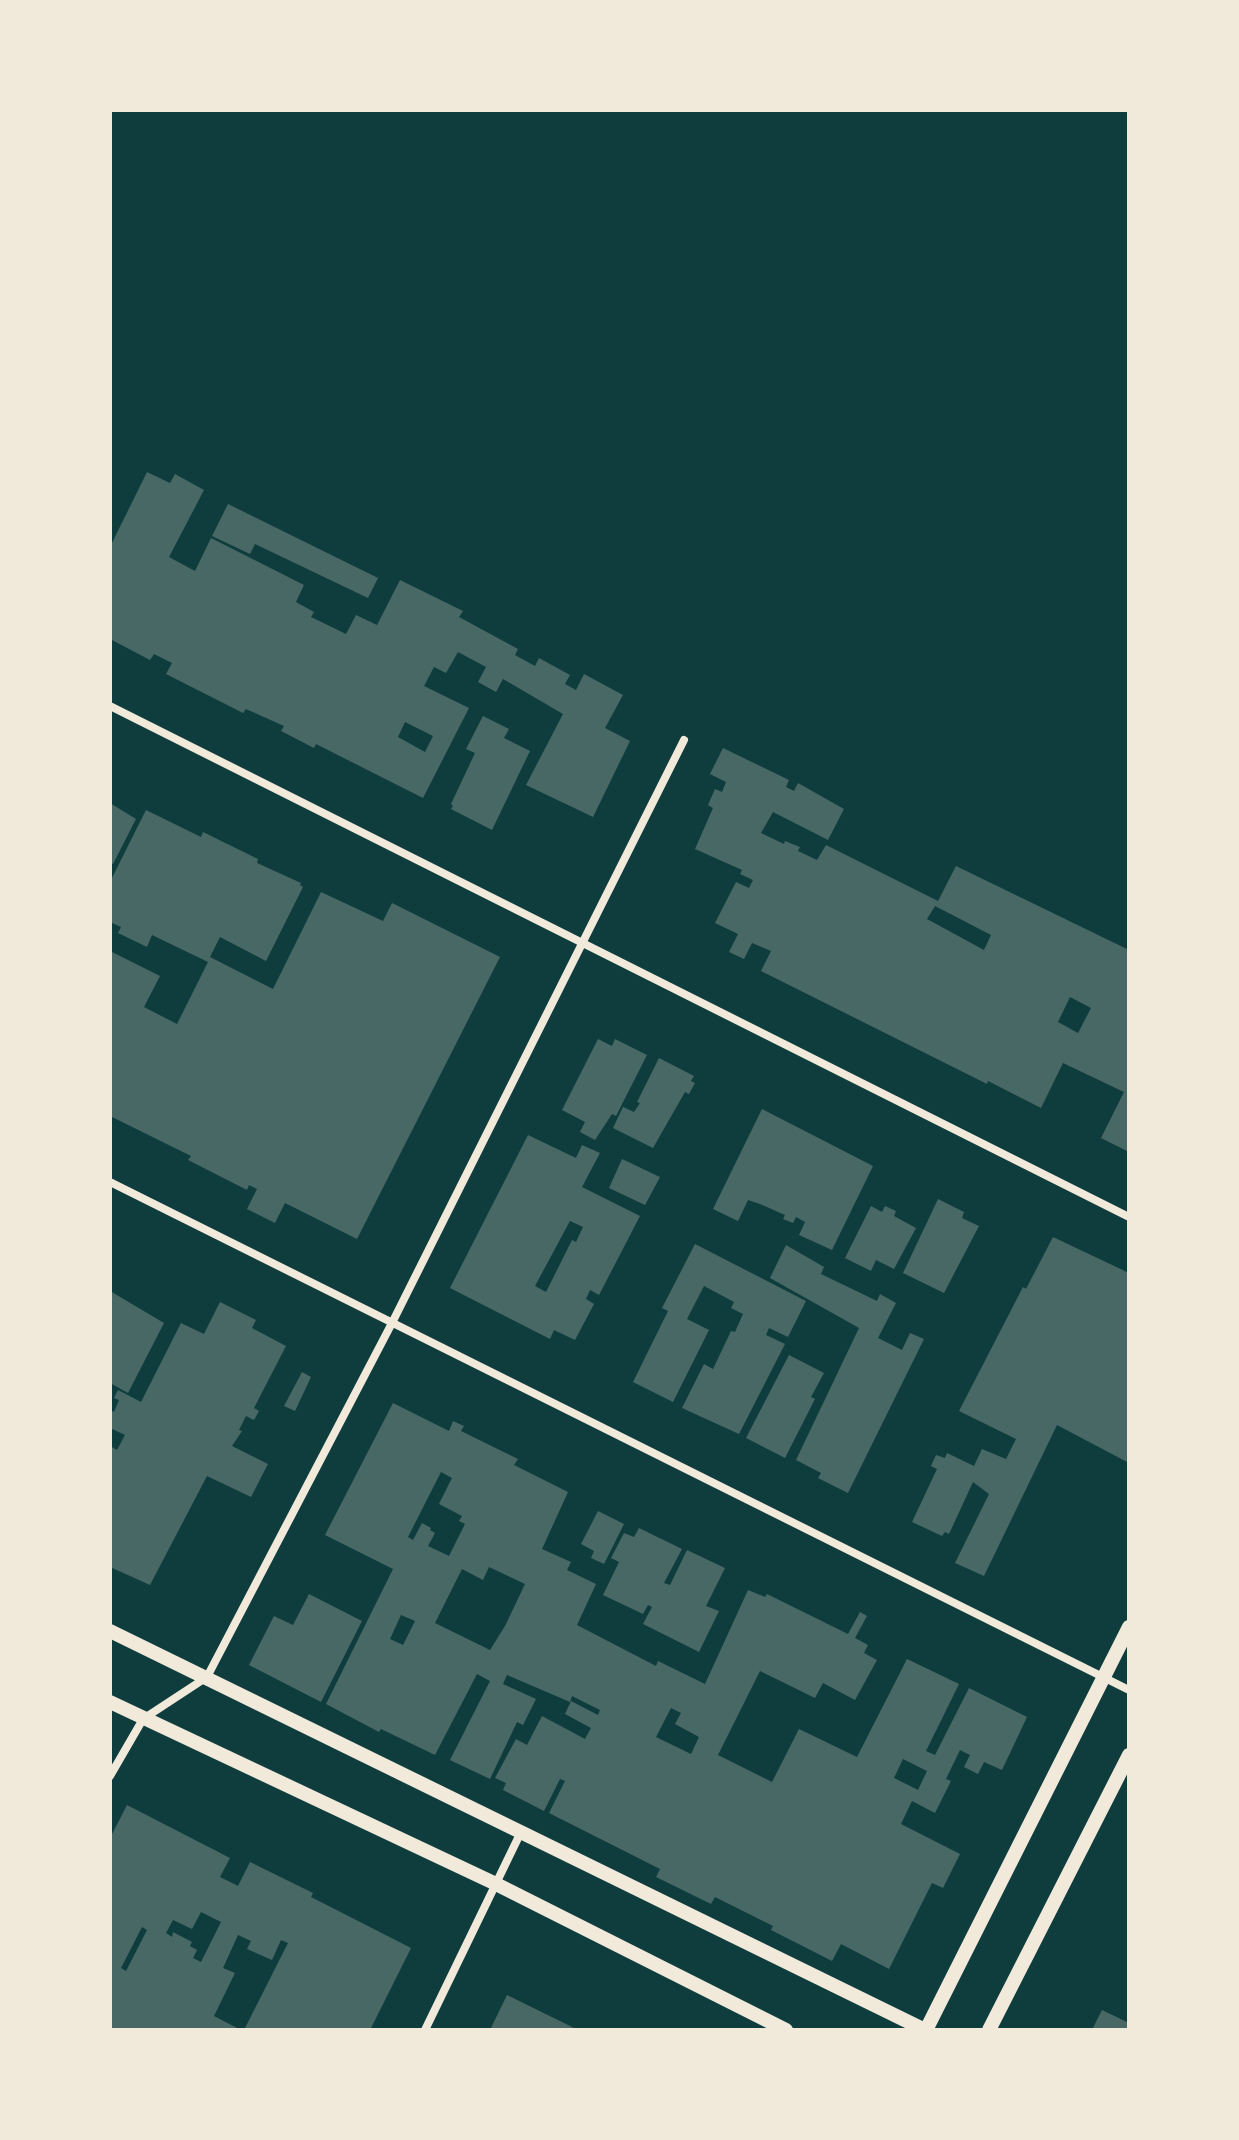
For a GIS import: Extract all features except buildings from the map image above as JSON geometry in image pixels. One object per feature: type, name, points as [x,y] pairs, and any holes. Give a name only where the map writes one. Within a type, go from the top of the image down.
[{"type":"street","points":[[110,706],[1129,1217]]},
{"type":"street","points":[[110,1776],[143,1719],[207,1677],[392,1323],[684,740]]},
{"type":"street","points":[[110,1182],[1129,1690]]},
{"type":"street","points":[[110,1631],[926,2030],[1129,1627]]},
{"type":"street","points":[[110,1702],[494,1883],[786,2030]]},
{"type":"street","points":[[989,2030],[1129,1755]]},
{"type":"street","points":[[425,2030],[520,1834]]}]
